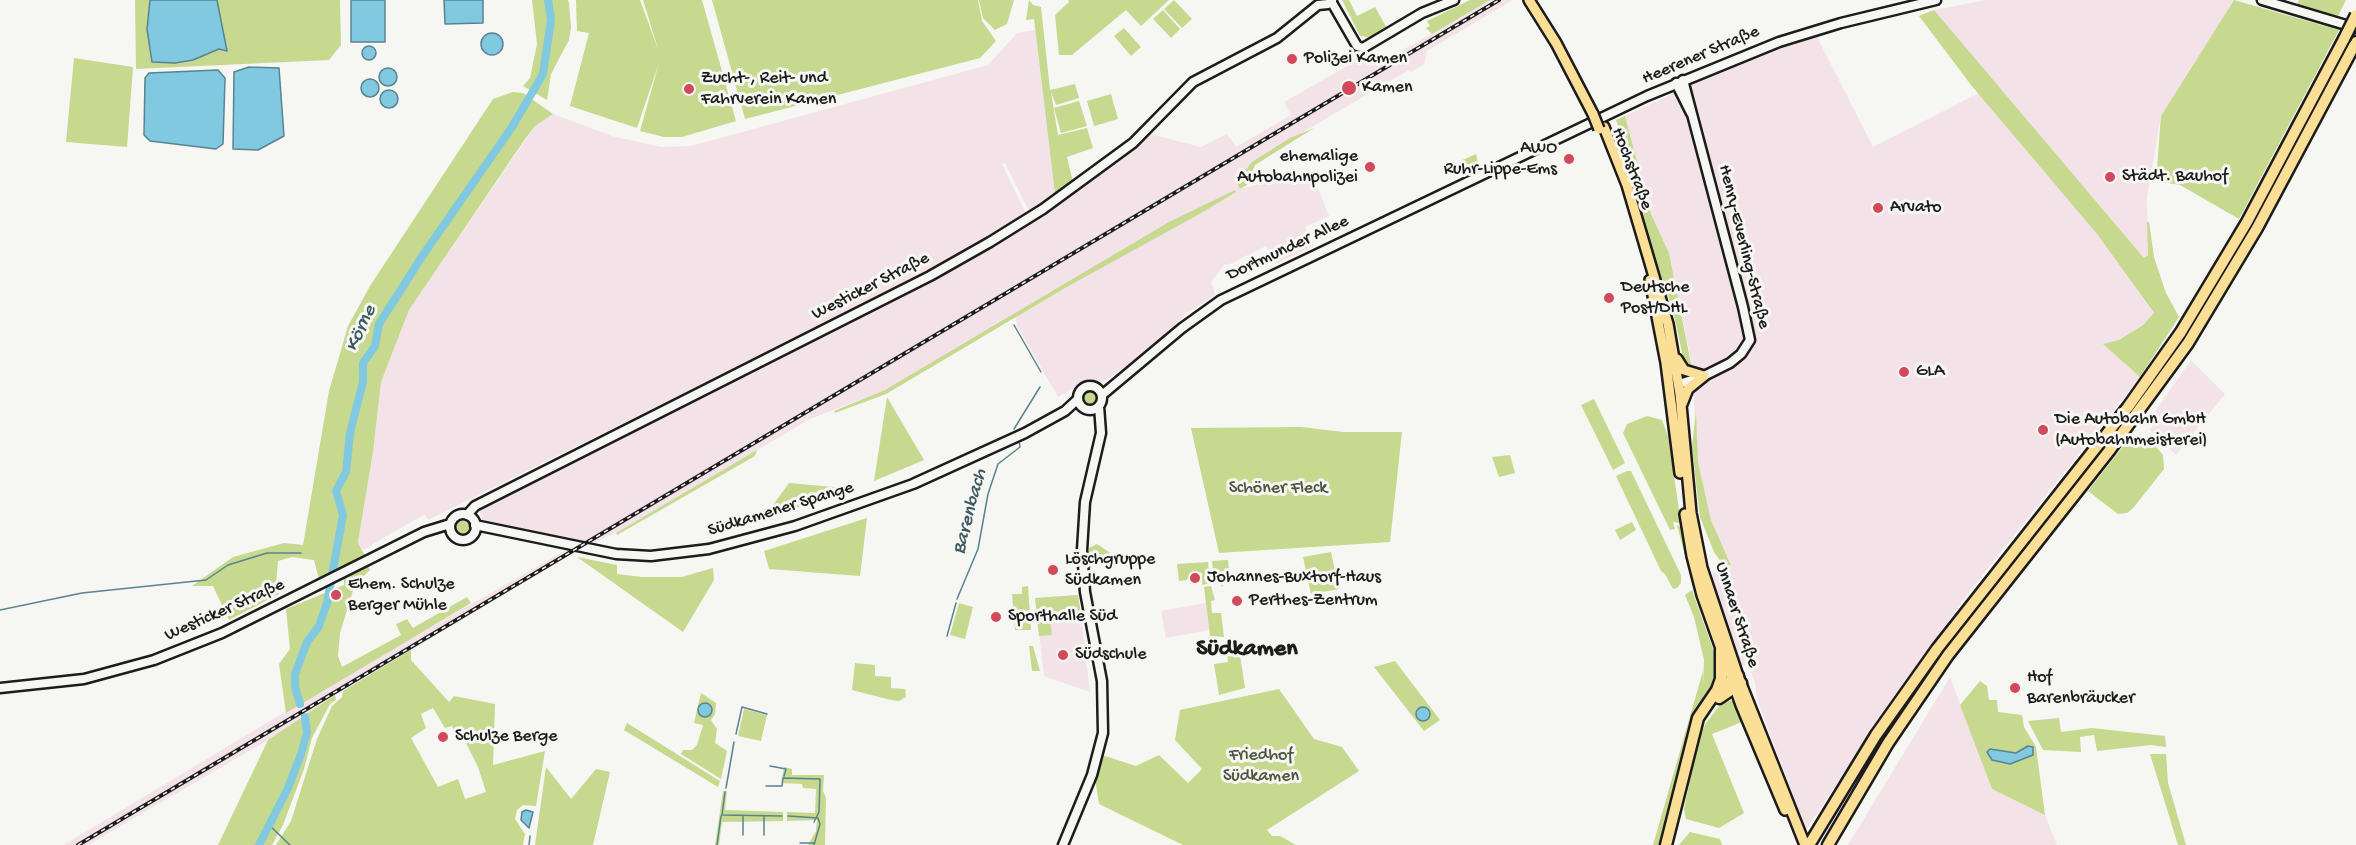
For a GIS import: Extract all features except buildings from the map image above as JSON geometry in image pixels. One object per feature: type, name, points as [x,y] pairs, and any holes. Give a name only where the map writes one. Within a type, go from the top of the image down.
[{"type":"highway","points":[[1809,843],[1876,735],[1931,657],[2128,407],[2181,332],[2252,212],[2356,15]]},
{"type":"highway","points":[[1828,845],[1888,743],[1948,655],[2147,402],[2188,343],[2257,228],[2355,43]]},
{"type":"highway","points":[[1668,845],[1695,726],[1703,708],[1717,690],[1721,679],[1721,650]]},
{"type":"highway","points":[[1717,690],[1736,681]]},
{"type":"highway","points":[[1668,845],[1701,719],[1736,681]]},
{"type":"main road","name":"Hochstraße","points":[[1529,0],[1558,42]]},
{"type":"main road","name":"Hochstraße","points":[[1536,0],[1617,157],[1642,233],[1673,348]]},
{"type":"main road","name":"Hochstraße","points":[[1602,128],[1638,234],[1653,294],[1666,363]]},
{"type":"main road","points":[[1673,348],[1684,370],[1704,376]]},
{"type":"main road","name":"Unnaer Straße","points":[[1673,348],[1674,385],[1692,556],[1721,650],[1809,843]]},
{"type":"main road","name":"Unnaer Straße","points":[[1666,363],[1681,406],[1686,474],[1699,555],[1736,681],[1800,845]]},
{"type":"main road","points":[[1681,406],[1688,389],[1704,376]]},
{"type":"street","points":[[1324,1],[1340,16],[1360,48],[1371,46],[1454,0]]},
{"type":"street","name":"Heerener Straße","points":[[1490,171],[1679,82],[1757,49],[1809,32],[1936,0]]},
{"type":"street","points":[[2262,0],[2356,28]]},
{"type":"street","name":"Westicker Straße","points":[[473,523],[482,503],[930,276],[990,242],[1042,209],[1133,144],[1193,82],[1282,35],[1306,13],[1324,1]]},
{"type":"street","name":"Henry-Everling-Straße","points":[[1674,385],[1704,376],[1741,354],[1749,340],[1749,332],[1692,113],[1679,82]]},
{"type":"street","name":"Dortmunder Allee","points":[[1100,392],[1151,355],[1192,319],[1221,300],[1490,171]]},
{"type":"street","name":"Südkamener Spange","points":[[473,523],[616,554],[651,556],[709,549],[795,526],[882,496],[974,458],[1065,411],[1088,406],[1083,387],[1090,386],[1100,392]]},
{"type":"street","points":[[1063,845],[1092,775],[1103,733],[1101,673],[1085,592],[1082,550],[1084,502],[1100,439],[1101,425],[1088,406],[1100,392]]},
{"type":"street","points":[[458,515],[473,523],[470,537],[463,540],[455,537],[451,527],[458,515]]},
{"type":"street","name":"Westicker Straße","points":[[0,688],[84,679],[154,660],[222,633],[433,529],[451,527]]},
{"type":"shaded area","points":[[1490,0],[1513,0],[1427,51],[1424,64],[1411,72],[1409,70],[1252,162],[1240,189],[1311,171],[1329,216],[1305,227],[1314,246],[1275,264],[1266,246],[1228,265],[1225,264],[1211,282],[1215,295],[1188,312],[1148,351],[1103,382],[1089,379],[1058,397],[1017,326],[1016,316],[1179,223],[1203,212],[1235,190],[885,390],[810,419],[616,533],[587,545],[488,525],[482,520],[479,510],[864,312],[1006,235],[1150,134],[1201,147],[1227,134],[1236,147],[1291,115],[1284,102],[1363,57],[1370,66],[1394,55]]},
{"type":"shaded area","points":[[1986,0],[2234,0],[2161,116],[2147,197],[2148,255],[2144,258],[1934,10]]},
{"type":"shaded area","points":[[1035,30],[1055,194],[1031,211],[1005,163],[1002,164],[1027,216],[931,270],[428,520],[425,514],[363,550],[358,542],[373,452],[381,382],[409,310],[535,126],[553,114],[612,136],[661,147],[691,146],[988,65],[1017,33]]},
{"type":"shaded area","points":[[1817,37],[1873,147],[1979,93],[2097,234],[2154,314],[2143,325],[2119,340],[2104,344],[2140,377],[1966,596],[1902,686],[1806,830],[1757,699],[1755,682],[1748,666],[1740,665],[1712,588],[1712,574],[1731,564],[1711,520],[1698,462],[1691,360],[1669,253],[1651,214],[1625,116],[1710,76],[1781,48]]},
{"type":"shaded area","points":[[2191,360],[2225,394],[2176,455],[2150,430],[2154,423],[2149,420]]},
{"type":"shaded area","points":[[566,550],[577,551],[335,695],[268,740],[88,845],[64,845],[338,680]]},
{"type":"shaded area","name":"Südschule","points":[[1078,595],[1090,692],[1044,676],[1035,598]]},
{"type":"shaded area","points":[[1206,603],[1209,630],[1166,638],[1161,611]]},
{"type":"shaded area","points":[[1950,677],[1992,789],[2045,815],[2057,845],[1848,845]]},
{"type":"green space","points":[[135,0],[150,0],[147,29],[152,62],[175,63],[193,60],[219,49],[227,50],[217,0],[340,0],[341,45],[329,60],[136,69]]},
{"type":"green space","points":[[532,0],[568,0],[569,3],[571,27],[569,40],[551,74],[547,100],[523,86],[530,78],[537,44]]},
{"type":"green space","points":[[576,0],[640,0],[659,52],[643,0],[702,0],[736,121],[682,137],[664,137],[640,131],[659,63],[637,128],[570,106],[589,33],[577,31]]},
{"type":"green space","points":[[712,0],[978,0],[982,21],[996,41],[980,58],[745,119]]},
{"type":"green space","points":[[979,0],[1014,0],[1007,24],[995,30],[983,18]]},
{"type":"green space","points":[[1029,0],[1033,5],[1041,7],[1050,90],[1075,84],[1079,98],[1056,105],[1051,92],[1058,135],[1087,128],[1093,148],[1067,157],[1073,182],[1055,194],[1034,19],[1026,20]]},
{"type":"green space","points":[[1068,0],[1169,0],[1141,26],[1126,10],[1072,55],[1059,55],[1055,15],[1069,2]]},
{"type":"green space","points":[[1174,0],[1192,19],[1182,28],[1164,9]]},
{"type":"green space","points":[[1342,0],[1349,0],[1357,16],[1375,7],[1388,30],[1371,38],[1360,36]]},
{"type":"green space","points":[[1470,0],[1490,0],[1432,34],[1426,28],[1430,26],[1427,21]]},
{"type":"green space","points":[[2234,0],[2339,30],[2239,219],[2180,185],[2156,181],[2161,116]]},
{"type":"green space","points":[[2299,0],[2346,0],[2338,16],[2297,5]]},
{"type":"green space","points":[[1163,10],[1180,29],[1171,38],[1153,19]]},
{"type":"green space","points":[[1934,10],[2144,258],[2148,255],[2147,222],[2149,222],[2154,257],[2166,293],[2179,317],[2140,377],[2103,344],[2119,340],[2143,325],[2154,313],[2097,234],[1971,85],[1919,16]]},
{"type":"green space","points":[[1124,28],[1141,47],[1131,56],[1114,36]]},
{"type":"green space","points":[[74,58],[133,67],[127,147],[66,142]]},
{"type":"green space","points":[[513,92],[523,93],[553,114],[535,126],[525,139],[409,310],[381,382],[373,452],[358,542],[365,556],[319,579],[314,560],[292,557],[278,561],[276,585],[279,594],[229,620],[213,586],[192,586],[233,557],[284,543],[303,545],[329,391],[348,326],[370,286],[493,99]]},
{"type":"green space","points":[[1111,94],[1118,119],[1094,126],[1087,101]]},
{"type":"green space","points":[[1079,101],[1087,126],[1061,133],[1054,108]]},
{"type":"green space","points":[[1625,116],[1651,214],[1669,253],[1692,369],[1683,357],[1673,311],[1629,177],[1629,156],[1616,120]]},
{"type":"green space","points":[[1314,128],[1255,165],[1247,185],[1240,189],[1239,179],[1252,162],[1290,138]]},
{"type":"green space","points":[[1476,154],[1479,167],[1464,176],[1458,162]]},
{"type":"green space","points":[[1235,190],[1236,192],[1203,212],[1065,288],[886,394],[835,413],[834,411],[885,390],[1169,222]]},
{"type":"green space","points":[[1086,389],[1094,389],[1099,394],[1097,405],[1086,407],[1081,402],[1081,394]]},
{"type":"green space","points":[[887,397],[924,460],[874,481]]},
{"type":"green space","points":[[1594,399],[1625,463],[1613,470],[1581,405]]},
{"type":"green space","points":[[1696,411],[1698,462],[1711,520],[1731,565],[1723,565],[1714,552],[1700,517],[1692,447]]},
{"type":"green space","points":[[1647,416],[1662,420],[1668,436],[1681,523],[1673,522],[1675,529],[1670,530],[1623,433],[1627,424]]},
{"type":"green space","name":"Schöner Fleck","points":[[1301,427],[1344,432],[1402,432],[1390,542],[1219,553],[1191,428]]},
{"type":"green space","points":[[2135,437],[2145,437],[2158,449],[2163,455],[2164,469],[2134,507],[2127,513],[2118,514],[2088,491],[2124,445]]},
{"type":"green space","points":[[757,450],[755,456],[617,535],[616,533]]},
{"type":"green space","points":[[1510,455],[1515,473],[1499,477],[1492,457]]},
{"type":"green space","points":[[1631,471],[1681,575],[1681,583],[1677,588],[1673,589],[1661,571],[1616,476]]},
{"type":"green space","points":[[789,483],[855,489],[768,517],[768,512]]},
{"type":"green space","points":[[459,518],[467,518],[472,523],[470,534],[459,536],[454,531],[454,523]]},
{"type":"green space","points":[[867,518],[860,576],[769,569],[764,551]]},
{"type":"green space","points":[[1632,522],[1636,530],[1620,540],[1615,530]]},
{"type":"green space","points":[[1677,525],[1683,528],[1689,559],[1686,560]]},
{"type":"green space","points":[[1097,544],[1115,556],[1112,564],[1097,563],[1091,566],[1090,572],[1089,548]]},
{"type":"green space","points":[[1331,552],[1339,589],[1311,594],[1303,557]]},
{"type":"green space","points":[[577,557],[617,565],[617,574],[642,577],[682,577],[713,568],[714,580],[683,632]]},
{"type":"green space","points":[[1228,560],[1229,572],[1222,573],[1223,587],[1214,579],[1212,561]]},
{"type":"green space","points":[[1208,562],[1210,583],[1202,585],[1202,573],[1199,572],[1189,574],[1187,580],[1179,581],[1177,564]]},
{"type":"green space","points":[[367,564],[370,570],[355,584],[340,633],[338,656],[342,667],[401,635],[396,624],[407,619],[413,628],[467,597],[471,603],[286,713],[279,664],[290,649],[286,609],[344,585],[344,577]]},
{"type":"green space","points":[[1028,586],[1031,630],[1015,630],[1012,594],[1022,594],[1022,587]]},
{"type":"green space","points":[[1211,586],[1215,600],[1211,601],[1212,613],[1221,613],[1224,637],[1210,636],[1204,587]]},
{"type":"green space","points":[[1692,590],[1714,652],[1717,676],[1707,697],[1698,708],[1663,845],[1653,845],[1703,671],[1703,687],[1704,660],[1694,617],[1685,595]]},
{"type":"green space","points":[[1078,595],[1082,622],[1075,617],[1050,621],[1052,635],[1039,636],[1035,598]]},
{"type":"green space","points":[[959,603],[973,607],[965,639],[950,635]]},
{"type":"green space","points":[[1238,642],[1245,688],[1219,695],[1214,664],[1228,662],[1226,643]]},
{"type":"green space","points":[[1029,646],[1033,646],[1040,671],[1032,671]]},
{"type":"green space","points":[[411,650],[411,660],[449,702],[454,696],[495,704],[493,765],[545,751],[536,806],[523,805],[517,810],[515,819],[525,834],[523,845],[276,845],[291,821],[317,739],[332,706],[342,697],[343,691]],"holes":[[[433,708],[445,728],[452,726],[458,742],[465,741],[478,767],[486,792],[465,799],[458,779],[438,787],[411,738],[426,728],[421,714]]]},
{"type":"green space","points":[[1395,661],[1440,720],[1424,731],[1374,667]]},
{"type":"green space","points":[[855,663],[875,665],[875,676],[891,677],[891,688],[905,689],[906,697],[899,701],[891,700],[852,690]]},
{"type":"green space","points":[[1980,681],[1987,686],[1989,700],[1997,700],[1998,712],[2022,715],[2024,727],[2036,747],[2045,815],[1992,789],[1960,705]]},
{"type":"green space","name":"Friedhof Südkamen","points":[[1279,689],[1314,739],[1342,747],[1359,771],[1267,830],[1272,836],[1280,836],[1296,845],[1183,845],[1099,804],[1095,778],[1102,755],[1136,766],[1159,755],[1188,783],[1202,769],[1175,740],[1180,710]]},
{"type":"green space","points":[[701,693],[716,703],[715,714],[711,720],[717,729],[715,743],[727,751],[721,779],[681,754],[683,750],[692,750],[697,745],[703,725],[694,723]]},
{"type":"green space","points":[[335,695],[336,700],[330,704],[312,738],[304,769],[283,825],[272,845],[218,845],[268,740]]},
{"type":"green space","points":[[1724,700],[1733,701],[1742,722],[1712,734],[1744,813],[1719,828],[1686,819],[1684,809],[1699,738],[1706,723]]},
{"type":"green space","points":[[744,709],[767,715],[761,741],[738,736]]},
{"type":"green space","points":[[2059,718],[2061,732],[2092,728],[2165,736],[2166,747],[2151,745],[2097,751],[2094,735],[2080,737],[2081,752],[2043,750],[2028,721]]},
{"type":"green space","points":[[627,723],[720,781],[718,787],[624,730]]},
{"type":"green space","points":[[2150,754],[2166,754],[2168,783],[2186,845],[2178,845]]},
{"type":"green space","points":[[546,767],[571,799],[596,769],[610,772],[593,845],[535,845]]},
{"type":"green space","points":[[784,767],[792,769],[792,775],[824,775],[825,845],[808,845],[816,831],[817,820],[787,821],[787,812],[815,813],[816,789],[803,788],[802,784],[781,783]]},
{"type":"green space","points":[[723,791],[727,791],[725,810],[783,812],[783,821],[722,822],[719,845],[715,845]]},
{"type":"green space","points":[[1690,832],[1720,839],[1722,845],[1679,845]]},
{"type":"water","points":[[150,0],[217,0],[227,51],[219,49],[193,60],[175,63],[152,62],[147,29]]},
{"type":"water","points":[[351,0],[385,0],[385,42],[351,42]]},
{"type":"water","points":[[444,0],[483,0],[483,23],[445,24]]},
{"type":"water","points":[[492,33],[500,36],[503,44],[500,52],[492,55],[484,52],[481,44],[484,36]]},
{"type":"water","points":[[369,46],[374,48],[376,53],[374,58],[369,60],[364,58],[362,53],[364,48]]},
{"type":"water","points":[[249,67],[279,68],[284,136],[258,150],[233,149],[234,72]]},
{"type":"water","points":[[388,68],[394,71],[397,77],[394,83],[388,86],[382,83],[379,77],[382,71]]},
{"type":"water","points":[[218,70],[225,78],[223,144],[216,149],[150,141],[144,135],[145,78],[149,73]]},
{"type":"water","points":[[370,79],[376,82],[379,88],[376,94],[370,97],[364,94],[361,88],[364,82]]},
{"type":"water","points":[[389,90],[395,93],[398,99],[395,105],[389,108],[383,105],[380,99],[383,93]]},
{"type":"water","points":[[702,703],[708,703],[712,710],[708,717],[702,717],[698,713],[698,707]]},
{"type":"water","points":[[1420,707],[1426,707],[1430,714],[1426,721],[1420,721],[1416,717],[1416,711]]},
{"type":"water","points":[[2028,746],[2033,747],[2033,755],[2010,764],[1992,760],[1987,752],[1990,749],[2016,753]]},
{"type":"water","points":[[526,810],[533,812],[529,828],[521,820],[522,812]]},
{"type":"waterway","name":"Körne","points":[[300,704],[295,687],[295,674],[307,642],[319,626],[327,603],[343,515],[336,491],[346,472],[350,433],[363,382],[363,363],[375,346],[379,324],[423,255],[512,127],[543,74],[551,20],[548,0]]},
{"type":"waterway","name":"Barenbach","points":[[1014,325],[1041,372]]},
{"type":"waterway","name":"Barenbach","points":[[1014,429],[1040,387]]},
{"type":"waterway","name":"Barenbach","points":[[957,599],[978,549],[988,494],[998,464],[1020,447],[1019,441]]},
{"type":"waterway","points":[[0,610],[82,593],[206,580],[228,565],[267,553],[301,553]]},
{"type":"waterway","name":"Barenbach","points":[[947,636],[956,603]]},
{"type":"waterway","points":[[736,734],[742,707],[767,714]]},
{"type":"waterway","name":"Körne","points":[[259,845],[288,788],[301,754],[307,733],[305,717]]},
{"type":"waterway","points":[[726,788],[734,742]]},
{"type":"waterway","points":[[770,766],[786,769],[784,776]]},
{"type":"waterway","points":[[766,786],[782,786],[783,778],[820,779],[819,812],[814,822]]},
{"type":"waterway","points":[[725,792],[722,815],[782,816]]},
{"type":"waterway","points":[[717,845],[721,816]]},
{"type":"waterway","points":[[743,816],[743,835]]},
{"type":"waterway","points":[[764,816],[764,835]]},
{"type":"waterway","points":[[788,816],[818,818],[820,824],[814,845]]},
{"type":"waterway","points":[[269,825],[290,845]]},
{"type":"waterway","points":[[529,845],[530,836]]},
{"type":"waterway","points":[[800,843],[814,843]]},
{"type":"railway","points":[[78,845],[1499,0]]},
{"type":"place","name":"Polizei Kamen","points":[[1292,59]]},
{"type":"place","name":"Kamen","points":[[1349,88]]},
{"type":"place","name":"Zucht-, Reit- und Fahrverein Kamen","points":[[689,89]]},
{"type":"place","name":"AWO Ruhr-Lippe-Ems","points":[[1569,159]]},
{"type":"place","name":"ehemalige Autobahnpolizei","points":[[1370,167]]},
{"type":"place","name":"Städt. Bauhof","points":[[2110,177]]},
{"type":"place","name":"Arvato","points":[[1878,208]]},
{"type":"place","name":"Deutsche Post/DHL","points":[[1609,298]]},
{"type":"place","name":"GLA","points":[[1904,372]]},
{"type":"place","name":"Die Autobahn GmbH (Autobahnmeisterei)","points":[[2043,430]]},
{"type":"place","name":"Löschgruppe Südkamen","points":[[1053,570]]},
{"type":"place","name":"Johannes-Buxtorf-Haus","points":[[1195,578]]},
{"type":"place","name":"Ehem. Schulze Berger Mühle","points":[[336,595]]},
{"type":"place","name":"Perthes-Zentrum","points":[[1237,601]]},
{"type":"place","name":"Sporthalle Süd","points":[[996,617]]},
{"type":"place","name":"Südschule","points":[[1063,655]]},
{"type":"place","name":"Hof Barenbräucker","points":[[2015,688]]},
{"type":"place","name":"Schulze Berge","points":[[443,737]]},
{"type":"district","name":"Südkamen","points":[[1247,650]]}]
